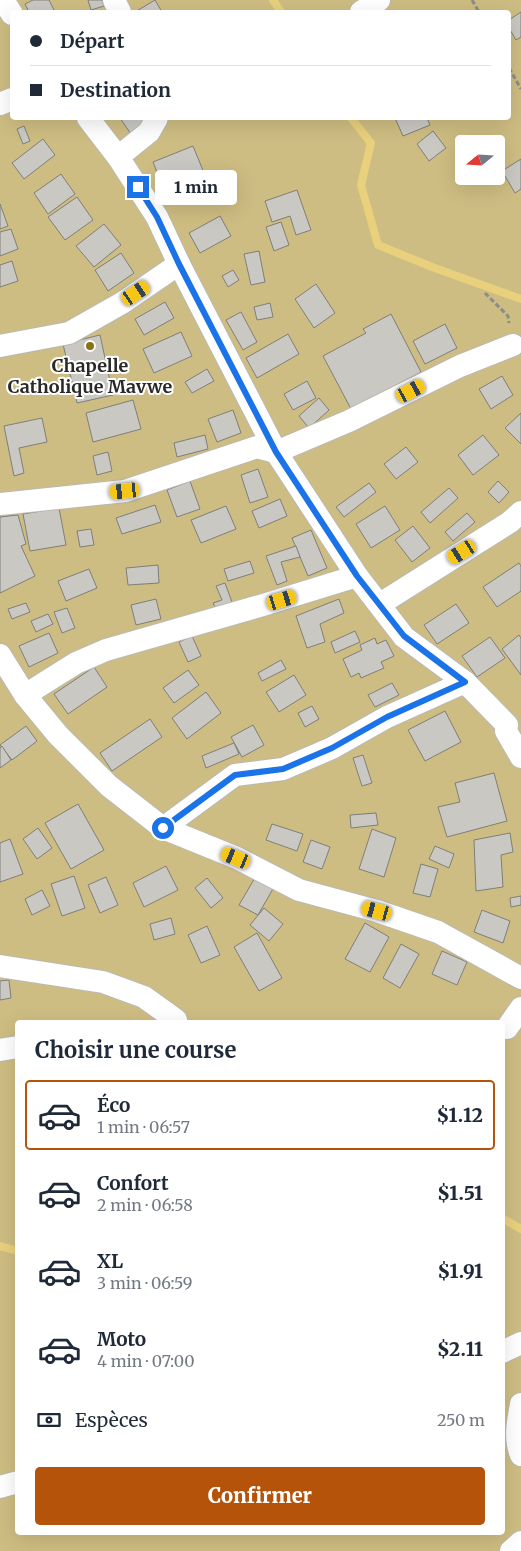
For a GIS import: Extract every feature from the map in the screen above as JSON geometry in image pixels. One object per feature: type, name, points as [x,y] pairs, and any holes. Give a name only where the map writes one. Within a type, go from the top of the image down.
[{"type":"street","points":[[3,0],[10,11]]},
{"type":"street","points":[[364,10],[379,0]]},
{"type":"street","points":[[90,120],[118,157],[157,217],[179,264],[276,452],[357,576],[404,636],[514,721],[506,731],[521,757]]},
{"type":"street","points":[[118,157],[149,132],[156,120]]},
{"type":"street","points":[[0,346],[69,332],[122,303],[179,264]]},
{"type":"street","points":[[0,504],[125,491],[257,447],[276,452],[349,421],[460,366],[513,345]]},
{"type":"street","points":[[380,604],[510,522],[521,512]]},
{"type":"street","points":[[25,696],[76,663],[106,650],[263,606],[357,576]]},
{"type":"street","points":[[0,655],[25,696],[58,735],[109,786],[163,828],[236,858],[299,890],[377,911],[438,932],[521,978]]},
{"type":"street","points":[[163,828],[235,775],[283,769],[332,748],[387,717],[465,682]]},
{"type":"street","points":[[0,966],[104,982],[144,997],[173,1020]]},
{"type":"street","points":[[510,1028],[521,1008]]},
{"type":"street","points":[[0,1050],[15,1048]]},
{"type":"street","points":[[505,1351],[521,1343]]},
{"type":"street","points":[[521,1404],[516,1430],[521,1455]]},
{"type":"street","points":[[0,1487],[15,1483]]},
{"type":"street","points":[[511,1551],[521,1542]]},
{"type":"path","points":[[511,72],[521,89]]},
{"type":"shaded area","points":[[0,0],[521,0],[521,1551],[0,1551]]},
{"type":"building","points":[[33,0],[49,0],[54,10],[28,10],[25,4]]},
{"type":"building","points":[[88,0],[102,0],[104,6],[91,10]]},
{"type":"building","points":[[155,0],[161,10],[138,10]]},
{"type":"building","points":[[521,12],[521,37],[516,40],[511,31],[511,19]]},
{"type":"building","points":[[121,120],[146,120],[133,137]]},
{"type":"building","points":[[396,120],[428,120],[430,125],[403,136]]},
{"type":"building","points":[[24,126],[30,141],[23,144],[17,129]]},
{"type":"building","points":[[433,131],[446,148],[429,161],[417,144]]},
{"type":"building","points":[[43,139],[55,155],[24,179],[12,163]]},
{"type":"building","points":[[193,146],[204,173],[164,190],[153,162]]},
{"type":"building","points":[[521,159],[521,189],[515,193],[505,176],[505,169]]},
{"type":"building","points":[[61,174],[75,194],[48,214],[34,193]]},
{"type":"building","points":[[297,190],[311,230],[296,235],[290,216],[272,222],[265,201]]},
{"type":"building","points":[[77,197],[93,220],[65,240],[48,217]]},
{"type":"building","points":[[0,204],[8,226],[0,229]]},
{"type":"building","points":[[220,216],[231,236],[200,253],[189,233]]},
{"type":"building","points":[[281,222],[289,245],[274,251],[266,227]]},
{"type":"building","points":[[104,224],[121,245],[94,267],[76,246]]},
{"type":"building","points":[[11,229],[18,249],[0,256],[0,232]]},
{"type":"building","points":[[259,251],[265,282],[251,285],[244,254]]},
{"type":"building","points":[[121,253],[134,273],[108,291],[95,270]]},
{"type":"building","points":[[12,261],[18,281],[0,287],[0,265]]},
{"type":"building","points":[[233,270],[239,280],[228,287],[222,276]]},
{"type":"building","points":[[316,284],[335,313],[314,328],[295,299]]},
{"type":"building","points":[[165,302],[174,318],[144,335],[135,319]]},
{"type":"building","points":[[270,303],[273,317],[257,320],[254,307]]},
{"type":"building","points":[[241,312],[257,342],[243,350],[226,320]]},
{"type":"building","points":[[391,314],[421,372],[351,409],[323,356],[366,333],[363,329]]},
{"type":"building","points":[[445,324],[457,348],[425,364],[413,341]]},
{"type":"building","points":[[181,332],[192,356],[154,373],[143,349]]},
{"type":"building","points":[[288,334],[299,354],[257,378],[246,358]]},
{"type":"building","points":[[100,335],[113,395],[77,403],[63,344]]},
{"type":"building","points":[[207,369],[214,381],[192,393],[185,382]]},
{"type":"building","points":[[502,376],[513,395],[491,409],[479,389]]},
{"type":"building","points":[[307,381],[316,398],[293,410],[284,394]]},
{"type":"building","points":[[319,398],[329,410],[309,428],[299,416]]},
{"type":"building","points":[[133,400],[141,429],[93,442],[86,413]]},
{"type":"building","points":[[233,410],[241,433],[217,442],[208,419]]},
{"type":"building","points":[[521,413],[521,444],[505,428]]},
{"type":"building","points":[[42,418],[47,442],[19,448],[24,473],[14,476],[4,426]]},
{"type":"building","points":[[205,435],[208,449],[177,457],[174,443]]},
{"type":"building","points":[[483,435],[499,455],[473,475],[458,455]]},
{"type":"building","points":[[406,447],[418,462],[396,479],[384,464]]},
{"type":"building","points":[[108,452],[112,471],[97,475],[93,456]]},
{"type":"building","points":[[258,469],[268,497],[250,503],[241,475]]},
{"type":"building","points":[[190,481],[200,509],[177,517],[167,490]]},
{"type":"building","points":[[498,481],[509,492],[499,503],[488,492]]},
{"type":"building","points":[[369,483],[376,492],[344,517],[336,507]]},
{"type":"building","points":[[449,488],[458,498],[430,523],[421,512]]},
{"type":"building","points":[[280,499],[287,516],[259,528],[252,511]]},
{"type":"building","points":[[155,505],[161,522],[122,534],[116,518]]},
{"type":"building","points":[[226,506],[236,529],[201,543],[191,520]]},
{"type":"building","points":[[385,506],[400,530],[371,548],[356,524]]},
{"type":"building","points":[[59,508],[66,545],[30,551],[23,514]]},
{"type":"building","points":[[467,513],[475,522],[453,541],[445,532]]},
{"type":"building","points":[[18,515],[26,544],[21,546],[35,576],[0,593],[0,517]]},
{"type":"building","points":[[413,526],[430,548],[412,562],[395,540]]},
{"type":"building","points":[[91,529],[94,545],[80,547],[77,531]]},
{"type":"building","points":[[311,530],[327,568],[308,576],[292,538]]},
{"type":"building","points":[[296,546],[300,557],[281,562],[287,581],[277,585],[266,556]]},
{"type":"building","points":[[250,561],[254,573],[228,581],[224,569]]},
{"type":"building","points":[[519,563],[521,566],[521,591],[497,607],[483,587]]},
{"type":"building","points":[[158,565],[159,583],[128,585],[126,568]]},
{"type":"building","points":[[89,569],[97,588],[66,601],[58,581]]},
{"type":"building","points":[[225,583],[233,605],[217,611],[213,603],[222,600],[216,586]]},
{"type":"building","points":[[156,599],[161,619],[136,625],[131,605]]},
{"type":"building","points":[[339,599],[344,613],[320,624],[325,642],[307,648],[296,616]]},
{"type":"building","points":[[26,603],[30,612],[12,619],[8,609]]},
{"type":"building","points":[[456,604],[469,623],[437,644],[424,625]]},
{"type":"building","points":[[67,608],[75,628],[62,633],[54,612]]},
{"type":"building","points":[[48,614],[53,624],[36,632],[31,621]]},
{"type":"building","points":[[355,631],[360,642],[335,653],[331,642]]},
{"type":"building","points":[[49,633],[58,653],[29,667],[19,646]]},
{"type":"building","points":[[519,635],[521,638],[521,675],[502,649]]},
{"type":"building","points":[[192,636],[201,656],[188,662],[179,642]]},
{"type":"building","points":[[490,637],[505,658],[477,677],[462,656]]},
{"type":"building","points":[[375,638],[377,644],[386,640],[394,656],[381,662],[384,668],[361,678],[359,673],[351,677],[343,659],[362,650],[360,645]]},
{"type":"building","points":[[281,660],[286,669],[262,681],[258,673]]},
{"type":"building","points":[[94,667],[107,687],[68,714],[54,694]]},
{"type":"building","points":[[188,670],[199,685],[174,703],[163,688]]},
{"type":"building","points":[[294,675],[306,695],[279,712],[266,692]]},
{"type":"building","points":[[392,683],[399,695],[375,707],[368,695]]},
{"type":"building","points":[[206,692],[221,713],[187,739],[172,718]]},
{"type":"building","points":[[312,706],[319,719],[305,727],[298,713]]},
{"type":"building","points":[[445,711],[461,742],[425,761],[408,730]]},
{"type":"building","points":[[150,719],[162,737],[112,771],[100,753]]},
{"type":"building","points":[[253,725],[264,745],[242,757],[231,737]]},
{"type":"building","points":[[26,726],[37,741],[12,760],[0,745]]},
{"type":"building","points":[[234,743],[239,754],[206,768],[202,756]]},
{"type":"building","points":[[2,746],[11,760],[0,768],[0,748]]},
{"type":"building","points":[[363,755],[372,783],[362,786],[353,758]]},
{"type":"building","points":[[494,773],[507,821],[447,837],[438,807],[460,802],[455,783]]},
{"type":"building","points":[[78,804],[104,850],[71,869],[45,823]]},
{"type":"building","points":[[376,813],[378,825],[351,828],[350,815]]},
{"type":"building","points":[[272,824],[303,834],[297,851],[266,840]]},
{"type":"building","points":[[38,828],[52,848],[37,859],[23,839]]},
{"type":"building","points":[[372,829],[396,838],[384,877],[359,869]]},
{"type":"building","points":[[510,833],[513,852],[501,855],[503,887],[476,891],[474,840]]},
{"type":"building","points":[[10,839],[23,874],[0,882],[0,843]]},
{"type":"building","points":[[311,840],[330,847],[322,869],[303,862]]},
{"type":"building","points":[[435,846],[454,854],[449,868],[429,859]]},
{"type":"building","points":[[421,864],[438,869],[430,897],[413,893]]},
{"type":"building","points":[[166,866],[178,890],[144,907],[133,883]]},
{"type":"building","points":[[74,876],[85,908],[62,916],[51,884]]},
{"type":"building","points":[[256,876],[274,887],[258,915],[239,905]]},
{"type":"building","points":[[106,877],[118,905],[100,913],[88,885]]},
{"type":"building","points":[[207,878],[223,898],[211,908],[195,888]]},
{"type":"building","points":[[42,890],[50,906],[32,915],[25,899]]},
{"type":"building","points":[[521,896],[521,905],[511,907],[510,898]]},
{"type":"building","points":[[264,908],[283,924],[269,941],[250,925]]},
{"type":"building","points":[[482,910],[510,921],[503,943],[474,932]]},
{"type":"building","points":[[171,918],[175,934],[154,940],[150,924]]},
{"type":"building","points":[[365,923],[389,937],[370,972],[345,959]]},
{"type":"building","points":[[207,926],[220,955],[201,963],[188,935]]},
{"type":"building","points":[[257,933],[282,978],[259,991],[234,947]]},
{"type":"building","points":[[401,944],[419,954],[400,988],[383,978]]},
{"type":"building","points":[[442,951],[467,962],[457,985],[432,974]]},
{"type":"building","points":[[9,980],[11,998],[0,1000],[0,981]]},
{"type":"waterway","points":[[273,0],[280,10]]},
{"type":"waterway","points":[[353,120],[371,143],[361,185],[378,245],[432,267],[521,299]]},
{"type":"waterway","points":[[505,1220],[521,1229]]},
{"type":"waterway","points":[[0,1246],[15,1250]]},
{"type":"place","name":"Chapelle Catholique Mavwe","points":[[90,346]]},
{"type":"route","points":[[138,187],[157,217],[179,264],[276,452],[357,576],[404,636],[465,682],[387,717],[332,748],[283,769],[235,775],[163,828]]}]
